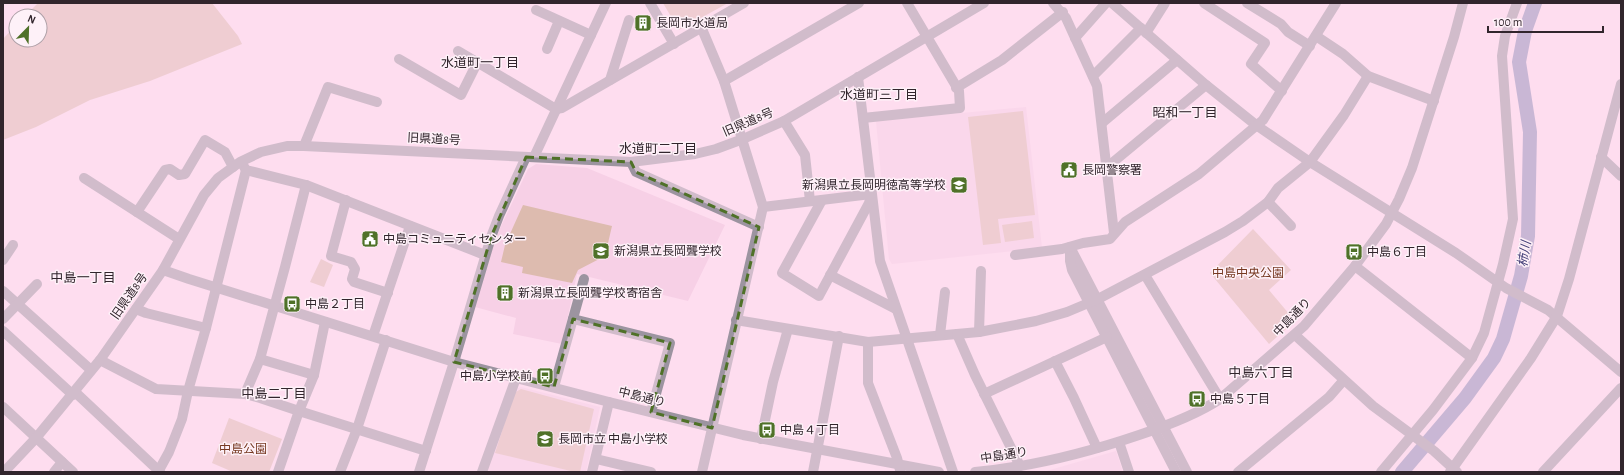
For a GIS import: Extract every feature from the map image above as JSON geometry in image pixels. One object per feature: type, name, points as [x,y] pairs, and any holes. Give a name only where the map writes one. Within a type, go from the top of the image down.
[{"type":"street","points":[[420,472],[485,255],[499,216],[556,109],[606,3]]},
{"type":"street","points":[[650,3],[674,44]]},
{"type":"street","points":[[458,51],[556,109],[562,108],[702,29],[744,3]]},
{"type":"street","points":[[724,81],[860,3]]},
{"type":"street","points":[[863,118],[960,108],[959,91],[907,3]]},
{"type":"street","name":"旧県道8号","points":[[4,472],[74,394],[100,360],[163,270],[204,195],[218,178],[273,148],[304,146],[631,162],[695,154],[716,149],[743,139],[784,121],[984,3]]},
{"type":"street","points":[[1054,3],[1063,12],[1099,91],[1114,233]]},
{"type":"street","points":[[1075,38],[1106,3]]},
{"type":"street","points":[[1093,76],[1144,31],[1165,3]]},
{"type":"street","points":[[1204,3],[1265,43],[1251,64],[1282,91]]},
{"type":"street","points":[[1248,3],[1281,24],[1288,32],[1310,46]]},
{"type":"street","points":[[1015,255],[1062,249],[1083,243],[1110,239],[1125,222],[1199,174],[1263,120],[1336,3]]},
{"type":"street","name":"中島通り","points":[[975,472],[1020,466],[1097,448],[1159,428],[1212,404],[1295,335],[1355,266],[1378,236],[1392,213],[1412,168],[1434,101],[1463,3]]},
{"type":"street","points":[[1381,472],[1414,436],[1472,358],[1484,333],[1502,285],[1513,220],[1502,56],[1504,36],[1517,3]]},
{"type":"street","points":[[1118,5],[1144,31],[1177,60],[1256,126],[1502,285],[1557,316],[1621,372]]},
{"type":"street","points":[[536,10],[591,35]]},
{"type":"street","points":[[956,88],[1002,60],[1063,12]]},
{"type":"street","points":[[610,80],[629,20]]},
{"type":"street","points":[[547,49],[559,21]]},
{"type":"street","points":[[702,29],[724,81],[763,207],[702,472]]},
{"type":"street","points":[[1316,36],[1343,54],[1368,76],[1434,101]]},
{"type":"street","points":[[399,59],[461,95],[477,63]]},
{"type":"street","points":[[1102,123],[1177,60]]},
{"type":"street","points":[[736,320],[868,342],[979,332],[1036,321],[1067,312],[1093,301],[1145,275],[1225,232],[1243,221],[1268,202],[1278,188],[1310,162],[1344,115],[1368,76]]},
{"type":"street","points":[[858,77],[880,261],[896,309],[908,338],[953,472]]},
{"type":"street","points":[[1295,335],[1343,381],[1373,406],[1434,451],[1454,471],[1535,352],[1557,316],[1565,294],[1621,84]]},
{"type":"street","points":[[1106,168],[1206,85]]},
{"type":"street","points":[[304,146],[328,87],[377,102]]},
{"type":"street","points":[[784,121],[805,155],[810,201]]},
{"type":"street","points":[[137,212],[165,170],[170,169],[179,175],[185,174],[205,140],[224,152],[240,166],[306,185],[485,255]]},
{"type":"street","points":[[1602,157],[1621,176]]},
{"type":"street","points":[[631,162],[636,172],[759,227]]},
{"type":"street","points":[[3,331],[159,472],[169,452],[182,418],[206,328],[216,287],[240,166]]},
{"type":"street","points":[[84,178],[179,239]]},
{"type":"street","points":[[245,394],[260,359],[306,185]]},
{"type":"street","points":[[763,207],[871,194]]},
{"type":"street","points":[[822,200],[782,274],[819,296],[869,203],[871,194]]},
{"type":"street","points":[[346,200],[331,256],[351,262],[355,269],[352,279],[354,282],[388,293]]},
{"type":"street","points":[[1268,202],[1291,226]]},
{"type":"street","points":[[373,336],[410,226]]},
{"type":"street","points":[[3,260],[13,246]]},
{"type":"street","points":[[1070,247],[1107,337],[1159,428],[1187,472]]},
{"type":"street","points":[[1355,266],[1472,358]]},
{"type":"street","name":"中島通り","points":[[163,270],[454,362],[712,428],[900,469],[939,472]]},
{"type":"street","points":[[979,332],[981,271]]},
{"type":"street","points":[[830,275],[896,309]]},
{"type":"street","points":[[1145,275],[1220,398]]},
{"type":"street","points":[[554,387],[584,279]]},
{"type":"street","points":[[3,319],[37,284]]},
{"type":"street","points":[[3,291],[91,370]]},
{"type":"street","points":[[940,335],[945,292]]},
{"type":"street","points":[[1093,301],[1159,428],[1176,472]]},
{"type":"street","points":[[136,309],[146,313],[206,328]]},
{"type":"street","points":[[573,319],[670,343],[651,412]]},
{"type":"street","points":[[278,472],[314,375],[325,322]]},
{"type":"street","points":[[761,439],[773,382],[788,329]]},
{"type":"street","points":[[957,334],[984,394],[1020,466]]},
{"type":"street","points":[[814,472],[839,336]]},
{"type":"street","points":[[984,394],[1107,337]]},
{"type":"street","points":[[340,472],[357,429],[386,340]]},
{"type":"street","points":[[868,342],[868,383],[900,469]]},
{"type":"street","points":[[260,359],[314,375]]},
{"type":"street","points":[[100,360],[156,389],[245,394],[426,451]]},
{"type":"street","points":[[1055,361],[1097,448]]},
{"type":"street","points":[[482,472],[516,378]]},
{"type":"street","points":[[1238,472],[1329,397],[1343,381]]},
{"type":"street","points":[[1543,472],[1621,388]]},
{"type":"street","points":[[592,472],[609,402]]},
{"type":"street","points":[[3,407],[73,472]]},
{"type":"street","points":[[1119,442],[1129,472]]},
{"type":"street","points":[[596,459],[651,472]]},
{"type":"street","points":[[54,472],[62,462]]},
{"type":"highlighted area","points":[[526,157],[631,162],[636,172],[759,227],[712,428],[651,412],[670,343],[573,319],[554,387],[454,362],[491,237]]},
{"type":"shaded area","name":"新潟県立長岡明徳高等学校","points":[[1026,107],[1042,248],[892,264],[889,259],[876,121]]},
{"type":"shaded area","name":"新潟県立長岡聾学校","points":[[536,164],[587,168],[725,225],[688,301],[577,274],[562,344],[513,334],[516,318],[475,307],[495,239],[528,169]]},
{"type":"shaded area","name":"長岡市立 中島小学校","points":[[521,387],[600,407],[586,472],[485,472],[514,390]]},
{"type":"shaded area","points":[[1116,451],[1123,472],[1043,472]]},
{"type":"green space","points":[[38,3],[212,3],[238,36],[242,44],[150,81],[90,100],[36,127],[3,140],[3,39],[8,34],[8,48],[48,48],[48,8],[33,8]]},
{"type":"green space","points":[[663,3],[728,3],[679,30]]},
{"type":"green space","points":[[1023,111],[1035,215],[998,219],[1001,243],[983,245],[968,117]]},
{"type":"green space","points":[[523,205],[612,226],[605,256],[578,270],[572,283],[522,273],[523,267],[501,262],[505,245]]},
{"type":"green space","points":[[1032,221],[1034,238],[1005,242],[1002,225]]},
{"type":"green space","name":"中島中央公園","points":[[1253,229],[1291,270],[1269,290],[1295,321],[1269,344],[1210,273]]},
{"type":"green space","points":[[321,259],[333,265],[324,287],[310,282]]},
{"type":"green space","name":"長岡市立 中島小学校","points":[[521,389],[594,409],[580,472],[495,453],[514,393]]},
{"type":"green space","name":"中島公園","points":[[229,418],[282,439],[269,472],[233,472],[212,463]]},
{"type":"waterway","name":"柿川","points":[[1402,472],[1465,398],[1494,358],[1503,339],[1521,276],[1528,236],[1530,132],[1519,62],[1525,31],[1535,3]]},
{"type":"place","name":"長岡市水道局","points":[[643,23]]},
{"type":"place","name":"長岡警察署","points":[[1069,170]]},
{"type":"place","name":"新潟県立長岡明徳高等学校","points":[[959,185]]},
{"type":"place","name":"中島コミュニティセンター","points":[[370,239]]},
{"type":"place","name":"新潟県立長岡聾学校","points":[[601,251]]},
{"type":"place","name":"中島６丁目","points":[[1354,252]]},
{"type":"place","name":"新潟県立長岡聾学校寄宿舎","points":[[505,293]]},
{"type":"place","name":"中島２丁目","points":[[292,304]]},
{"type":"place","name":"中島小学校前","points":[[545,376]]},
{"type":"place","name":"中島５丁目","points":[[1197,399]]},
{"type":"place","name":"中島４丁目","points":[[767,430]]},
{"type":"place","name":"長岡市立 中島小学校","points":[[545,439]]},
{"type":"district","name":"水道町一丁目","points":[[480,63]]},
{"type":"district","name":"水道町三丁目","points":[[879,95]]},
{"type":"district","name":"昭和一丁目","points":[[1185,113]]},
{"type":"district","name":"水道町二丁目","points":[[658,149]]},
{"type":"district","name":"中島一丁目","points":[[83,278]]},
{"type":"district","name":"中島六丁目","points":[[1261,373]]},
{"type":"district","name":"中島二丁目","points":[[274,394]]}]
